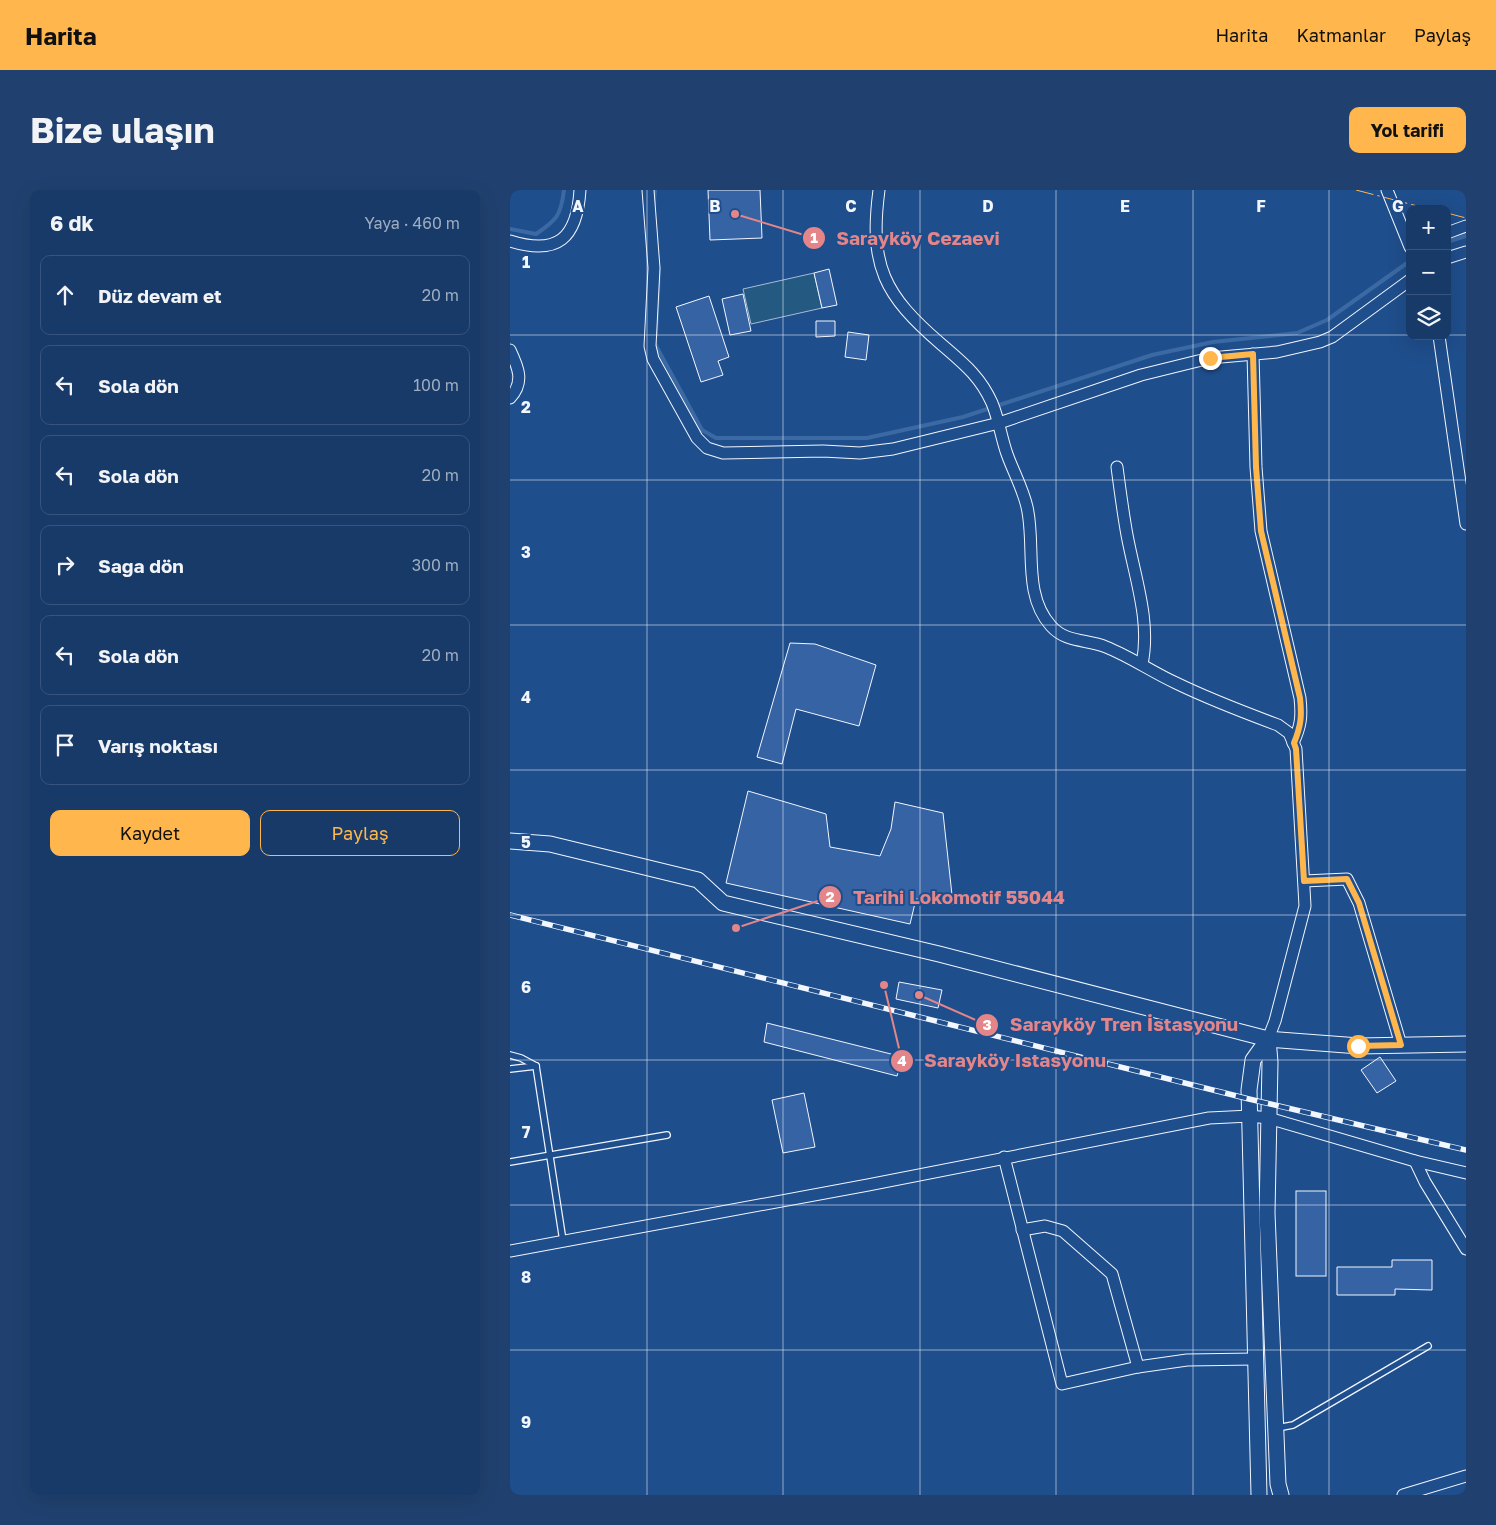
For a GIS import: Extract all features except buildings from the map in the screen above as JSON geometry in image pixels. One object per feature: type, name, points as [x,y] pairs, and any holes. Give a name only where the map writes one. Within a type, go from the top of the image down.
[{"type":"street","points":[[510,241],[537,247],[560,240],[571,230],[577,217],[580,190]]},
{"type":"street","points":[[648,190],[654,268],[650,346],[653,359],[696,438],[707,448],[723,453],[823,451],[860,453],[893,450],[998,420],[1141,375],[1210,358],[1292,350],[1332,337],[1406,283]]},
{"type":"street","points":[[879,190],[874,223],[876,253],[891,291],[906,312],[920,326],[977,375],[992,404],[1007,453],[1027,505],[1031,529],[1032,572],[1035,595],[1046,620],[1052,628],[1064,636],[1078,642],[1104,646],[1142,664],[1175,683],[1278,725],[1289,733],[1296,749],[1305,906],[1276,1021],[1268,1039],[1253,1060],[1249,1090],[1259,1495]]},
{"type":"street","points":[[1387,190],[1406,237]]},
{"type":"street","points":[[1451,232],[1466,226]]},
{"type":"street","points":[[1451,257],[1466,252]]},
{"type":"street","points":[[1440,340],[1466,524]]},
{"type":"street","points":[[510,350],[520,375],[516,389],[510,398]]},
{"type":"street","points":[[1253,354],[1256,467],[1261,531],[1300,698],[1302,716],[1301,726],[1294,743]]},
{"type":"street","points":[[1117,467],[1127,534],[1146,630],[1146,647],[1142,664]]},
{"type":"street","points":[[510,841],[550,844],[698,880],[723,903],[939,954],[1268,1039],[1358,1046],[1466,1044]]},
{"type":"street","points":[[1304,881],[1347,879],[1359,903],[1401,1045]]},
{"type":"street","points":[[1268,1039],[1267,1213],[1278,1484],[1281,1495]]},
{"type":"street","points":[[510,1251],[868,1185],[1209,1118],[1250,1116],[1268,1118],[1415,1161],[1466,1173]]},
{"type":"street","points":[[1004,1157],[1062,1384],[1138,1367],[1187,1360],[1255,1359]]},
{"type":"street","points":[[1415,1161],[1425,1182],[1466,1249]]},
{"type":"street","points":[[1022,1230],[1045,1226],[1062,1231],[1112,1274],[1138,1367]]},
{"type":"street","points":[[1403,1495],[1429,1492],[1466,1476]]},
{"type":"lane","points":[[510,1055],[521,1058],[536,1066]]},
{"type":"lane","points":[[510,1069],[536,1066]]},
{"type":"lane","points":[[536,1066],[563,1241]]},
{"type":"lane","points":[[510,1162],[667,1135]]},
{"type":"lane","points":[[1276,1428],[1293,1425],[1428,1346]]},
{"type":"shaded area","points":[[814,273],[822,308],[751,324],[743,289]]},
{"type":"waterway","points":[[510,229],[536,234],[543,229],[557,216],[564,190]]},
{"type":"waterway","points":[[654,203],[655,190]]},
{"type":"waterway","points":[[1451,241],[1466,236]]},
{"type":"waterway","points":[[655,344],[702,430],[716,438],[867,438],[963,417],[1152,355],[1213,342],[1297,333],[1327,320],[1406,264]]},
{"type":"waterway","points":[[656,335],[659,269]]},
{"type":"railway","points":[[510,915],[1249,1099],[1466,1150]]},
{"type":"power","points":[[1356,190],[1414,205]]},
{"type":"power","points":[[1451,214],[1466,218]]},
{"type":"place","name":"Sarayköy Cezaevi","points":[[735,214]]},
{"type":"place","name":"Tarihi Lokomotif 55044","points":[[736,928]]},
{"type":"place","name":"Sarayköy Istasyonu","points":[[884,985]]},
{"type":"place","name":"Sarayköy Tren İstasyonu","points":[[919,995]]},
{"type":"route","points":[[1210,358],[1253,354],[1256,467],[1261,531],[1300,698],[1302,716],[1301,726],[1294,743],[1296,749],[1304,881],[1347,879],[1359,903],[1401,1045],[1358,1046]]}]
